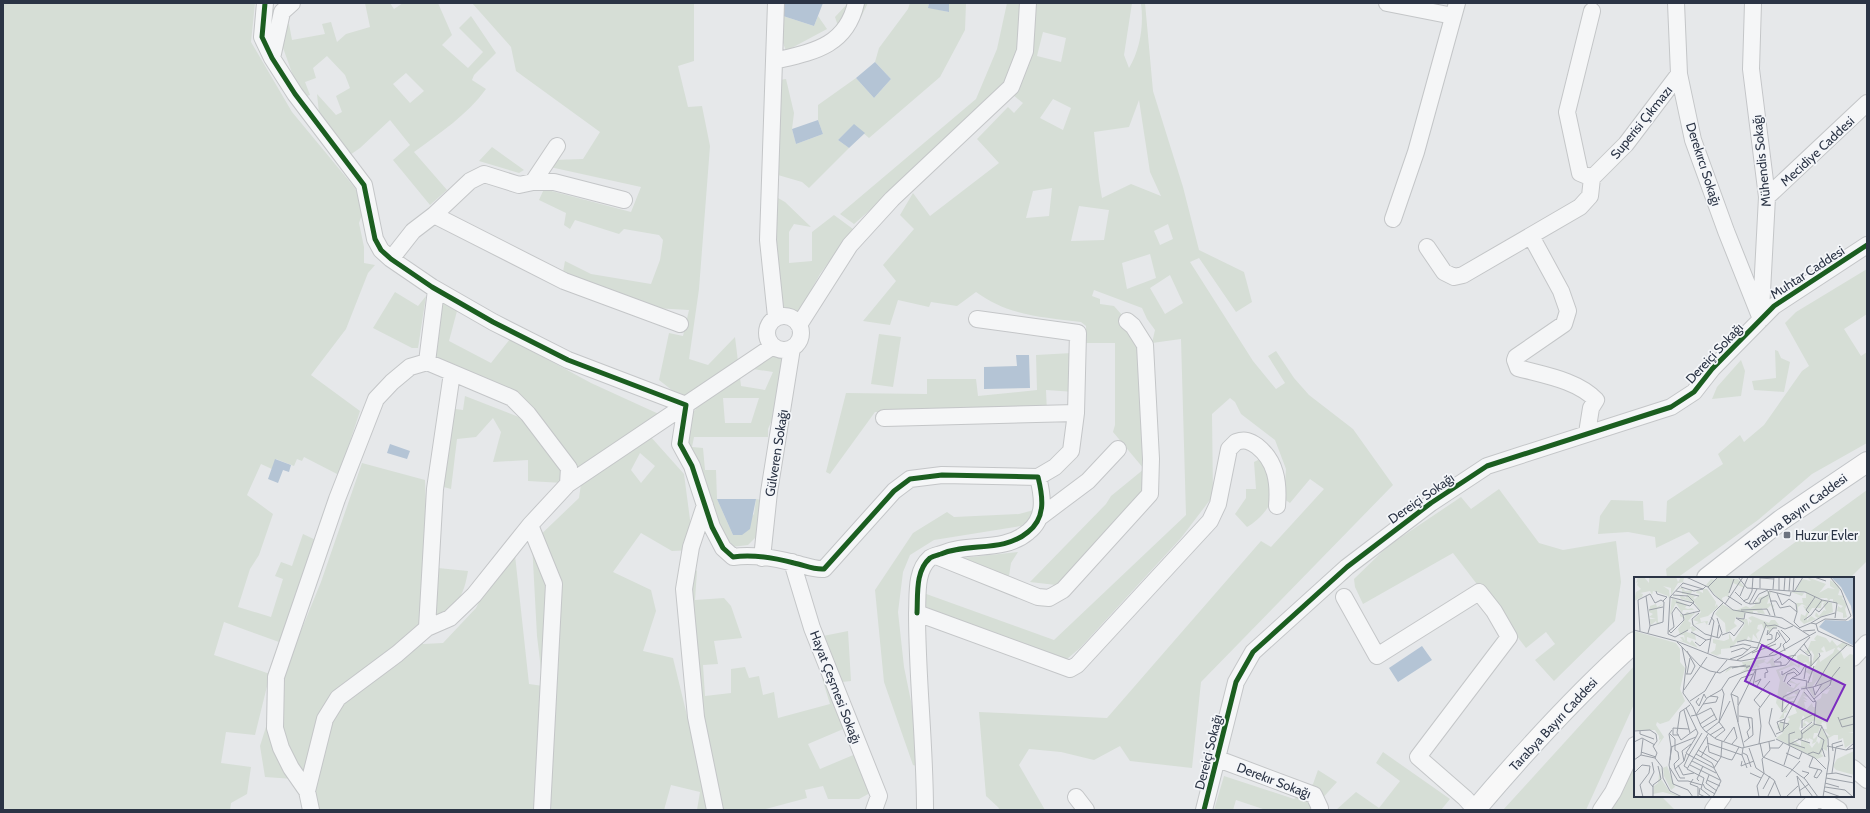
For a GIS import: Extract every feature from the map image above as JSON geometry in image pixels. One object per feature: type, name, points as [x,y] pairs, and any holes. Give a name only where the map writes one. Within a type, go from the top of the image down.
[{"type":"main road","name":"Tarabya Bayırı Caddesi","points":[[1708,577],[1781,520],[1867,462]]},
{"type":"main road","name":"Tarabya Bayırı Caddesi","points":[[1475,810],[1544,732],[1634,643]]},
{"type":"street","points":[[265,3],[262,37],[272,58],[295,94],[364,185],[366,203],[375,239],[381,250],[391,259],[436,290],[493,322],[568,360],[686,405]]},
{"type":"street","points":[[272,58],[282,12],[292,3]]},
{"type":"street","points":[[776,3],[768,240],[776,317]]},
{"type":"street","points":[[774,61],[815,52],[836,38],[848,25],[856,3]]},
{"type":"street","points":[[800,325],[790,316],[776,317],[767,327],[766,334],[768,340],[773,346],[785,350],[792,348],[800,338],[800,325],[850,245],[892,199],[997,102],[1011,87],[1025,51],[1028,3]]},
{"type":"street","points":[[1387,3],[1455,10],[1416,152],[1393,219]]},
{"type":"street","name":"Derekırcı Sokağı","points":[[1676,3],[1679,74],[1693,140],[1726,231],[1761,319]]},
{"type":"street","name":"Mühendis Sokağı","points":[[1753,3],[1751,69],[1767,198],[1761,319]]},
{"type":"street","points":[[1427,247],[1444,272],[1454,277],[1463,275],[1580,207],[1590,196],[1592,178],[1580,173],[1567,112],[1592,11]]},
{"type":"street","name":"Superisi Çıkmazı","points":[[1592,178],[1626,144],[1679,74]]},
{"type":"street","name":"Mecidiye Caddesi","points":[[1767,198],[1867,104]]},
{"type":"street","points":[[534,182],[557,146]]},
{"type":"street","points":[[391,259],[413,231],[434,215],[470,181],[484,174],[519,185],[534,182],[554,182],[624,200]]},
{"type":"street","points":[[434,215],[564,281],[680,324]]},
{"type":"street","points":[[1531,236],[1561,291],[1568,311],[1564,324],[1516,357],[1515,360],[1518,368],[1574,385],[1588,392],[1596,400],[1591,408],[1587,433]]},
{"type":"street","name":"Muhtar Caddesi","points":[[1761,319],[1774,306],[1867,245]]},
{"type":"street","points":[[427,362],[436,290]]},
{"type":"street","points":[[686,405],[680,444],[692,466],[712,527],[723,548],[733,557],[748,554],[762,558],[792,562],[819,570],[824,569],[894,491],[910,479],[942,475],[1038,477],[1055,467],[1071,451],[1076,413],[1078,333],[977,319]]},
{"type":"street","name":"Dereiçi Sokağı","points":[[1204,810],[1218,759],[1236,682],[1253,652],[1347,567],[1431,503],[1487,466],[1671,407],[1694,392],[1712,369],[1761,319]]},
{"type":"street","points":[[936,556],[1038,597],[1049,598],[1063,590],[1150,494],[1151,459],[1145,345],[1133,326],[1127,321]]},
{"type":"street","points":[[307,791],[325,719],[338,698],[397,654],[427,628],[450,618],[463,606],[530,525],[568,484],[773,346]]},
{"type":"street","name":"Gülveren Sokağı","points":[[762,558],[769,492],[792,348]]},
{"type":"street","points":[[311,810],[307,791],[291,768],[281,748],[275,728],[276,677],[337,499],[376,399],[392,382],[410,367],[427,362],[452,374],[512,398],[532,419],[569,468],[568,484]]},
{"type":"street","points":[[427,628],[435,489],[452,374]]},
{"type":"street","points":[[884,418],[1076,413]]},
{"type":"street","points":[[917,613],[1070,669],[1077,665],[1210,521],[1218,504],[1229,449],[1236,442],[1251,441],[1265,453],[1271,462],[1277,480],[1277,506]]},
{"type":"street","points":[[1040,517],[1088,481],[1118,449]]},
{"type":"street","points":[[925,810],[925,760],[917,654],[917,613],[920,574],[930,558],[952,549],[996,546],[1020,538],[1035,526],[1040,517],[1042,506],[1038,477]]},
{"type":"street","points":[[705,505],[691,547],[684,589],[696,717],[715,810]]},
{"type":"street","points":[[530,525],[554,584],[542,810]]},
{"type":"street","name":"Hayat Çeşmesi Sokağı","points":[[792,562],[812,628],[879,796],[874,810]]},
{"type":"street","points":[[1344,597],[1377,656],[1479,592],[1494,611],[1509,636],[1418,757],[1465,798],[1475,810]]},
{"type":"street","points":[[1854,657],[1867,643]]},
{"type":"street","points":[[1601,810],[1613,792],[1634,747]]},
{"type":"street","name":"Derekır Sokağı","points":[[1218,759],[1314,794],[1320,808],[1319,810]]},
{"type":"street","points":[[1854,769],[1867,780]]},
{"type":"street","points":[[1076,797],[1086,810]]},
{"type":"street","points":[[1713,810],[1722,797]]},
{"type":"street","points":[[1805,810],[1818,798],[1839,810]]},
{"type":"shaded area","points":[[3,3],[255,3],[251,42],[292,112],[355,188],[364,209],[359,223],[364,247],[364,263],[375,265],[368,273],[346,329],[311,375],[360,411],[339,475],[304,457],[302,461],[297,459],[294,466],[276,459],[272,469],[261,464],[247,495],[273,514],[259,555],[250,569],[238,607],[271,617],[283,579],[275,576],[281,562],[292,566],[303,534],[318,541],[279,642],[224,622],[214,655],[270,674],[255,735],[226,732],[221,763],[251,767],[247,794],[231,803],[230,810],[3,810]]},
{"type":"shaded area","points":[[365,3],[390,3],[394,9],[403,3],[438,3],[452,35],[442,45],[468,68],[483,52],[459,28],[471,16],[496,53],[474,75],[472,80],[486,89],[479,98],[453,123],[414,152],[447,190],[430,205],[393,160],[410,145],[390,120],[360,148],[347,157],[320,122],[317,94],[336,115],[342,112],[336,96],[350,88],[345,75],[327,56],[313,68],[316,78],[305,82],[310,95],[301,98],[282,45],[284,25],[289,24],[292,40],[325,34],[322,24],[331,22],[337,42],[346,34],[370,27]],"holes":[[[406,73],[424,91],[410,103],[393,84]]]},
{"type":"shaded area","points":[[472,3],[694,3],[694,61],[678,66],[688,107],[702,106],[710,146],[699,289],[689,359],[708,365],[735,337],[741,386],[765,390],[773,372],[746,368],[763,352],[783,347],[790,372],[779,404],[768,429],[768,437],[694,437],[692,447],[703,448],[705,470],[716,470],[717,499],[733,535],[754,514],[756,499],[769,501],[759,534],[748,545],[732,547],[717,532],[679,456],[684,421],[696,409],[659,380],[669,333],[683,336],[689,310],[654,308],[597,289],[563,272],[565,261],[591,274],[651,284],[660,260],[663,240],[659,235],[624,229],[619,234],[575,220],[570,229],[564,225],[566,213],[539,200],[544,189],[631,212],[641,187],[550,167],[553,160],[583,159],[600,132],[516,71],[511,47]],"holes":[[[723,398],[759,398],[751,423],[725,423]]]},
{"type":"shaded area","points":[[848,3],[868,3],[861,17],[841,35],[835,17]]},
{"type":"shaded area","points":[[910,3],[929,3],[928,7],[948,12],[949,3],[966,3],[965,30],[940,77],[869,138],[854,125],[838,140],[849,148],[809,188],[802,182],[778,175],[767,82],[786,79],[794,113],[792,129],[796,144],[823,134],[818,120],[818,105],[856,78],[874,98],[891,79],[875,62],[879,48],[908,9]]},
{"type":"shaded area","points":[[1007,3],[1132,3],[1124,55],[1129,68],[1136,53],[1140,37],[1142,20],[1141,4],[1145,3],[1153,91],[1183,187],[1199,250],[1244,272],[1252,302],[1236,312],[1199,258],[1190,262],[1253,361],[1276,389],[1285,383],[1268,356],[1276,351],[1294,378],[1309,395],[1353,429],[1393,485],[1201,682],[1192,768],[1130,761],[1120,746],[1094,760],[1061,752],[1029,749],[1019,765],[1045,810],[998,810],[999,808],[986,796],[979,712],[1107,718],[1261,541],[1271,547],[1324,489],[1310,479],[1290,503],[1284,499],[1286,469],[1275,440],[1241,414],[1235,402],[1230,398],[1212,414],[1213,496],[1181,538],[1080,648],[1067,659],[1050,659],[917,603],[918,591],[1054,640],[1186,515],[1181,339],[1152,343],[1155,330],[1147,319],[1142,308],[1094,290],[1092,296],[1100,299],[1100,304],[1114,306],[1140,341],[1149,494],[1056,585],[1030,582],[1106,504],[1111,496],[1144,469],[1113,432],[1115,425],[1115,343],[1086,343],[1086,326],[1081,322],[1039,317],[1013,311],[988,300],[976,292],[957,306],[931,302],[929,307],[898,300],[890,325],[863,321],[896,281],[883,265],[914,229],[900,215],[913,193],[930,216],[999,163],[977,139],[1008,107],[1014,113],[1023,103],[1008,91],[854,224],[840,214],[976,99],[997,49]],"holes":[[[1043,32],[1066,38],[1061,62],[1037,56]],[[1053,99],[1071,108],[1063,130],[1040,118]],[[1139,100],[1150,172],[1161,196],[1131,184],[1102,198],[1094,132],[1129,127]],[[1052,188],[1049,216],[1026,218],[1033,191]],[[1079,206],[1109,210],[1104,240],[1071,241]],[[1168,224],[1173,239],[1160,245],[1154,231]],[[1150,254],[1156,278],[1127,289],[1122,263]],[[1170,275],[1183,303],[1165,314],[1150,288]]]},
{"type":"shaded area","points":[[780,15],[814,26],[818,16],[827,29],[786,51],[777,26]]},
{"type":"shaded area","points":[[492,147],[524,170],[519,173],[479,161]]},
{"type":"shaded area","points":[[778,198],[785,202],[811,227],[794,224],[789,232],[789,263],[812,261],[812,232],[834,215],[853,229],[820,274],[800,310],[789,314],[778,308],[776,221]]},
{"type":"shaded area","points":[[1867,269],[1867,314],[1844,329],[1861,356],[1867,352],[1867,443],[1812,474],[1758,520],[1678,577],[1667,577],[1666,569],[1699,543],[1689,532],[1656,548],[1655,537],[1628,532],[1598,534],[1600,516],[1611,500],[1643,501],[1644,520],[1666,522],[1667,501],[1723,464],[1718,454],[1740,435],[1744,442],[1764,425],[1802,371],[1809,366],[1785,323],[1796,312]]},
{"type":"shaded area","points":[[395,292],[418,306],[426,296],[418,348],[412,348],[373,328]]},
{"type":"shaded area","points":[[440,297],[457,311],[449,341],[491,363],[510,339],[591,383],[661,415],[650,436],[684,474],[694,550],[672,551],[641,533],[613,572],[651,590],[656,611],[643,651],[673,658],[710,810],[697,810],[700,792],[671,785],[664,810],[313,810],[294,779],[265,777],[260,746],[280,682],[321,582],[362,463],[425,480],[428,567],[468,571],[459,600],[424,627],[423,644],[443,643],[476,608],[501,559],[514,546],[529,684],[543,686],[537,636],[532,543],[579,498],[581,484],[528,481],[528,460],[493,462],[501,432],[493,418],[476,437],[457,439],[451,489],[440,486],[448,408],[463,410],[465,396],[529,421],[535,411],[434,357]],"holes":[[[640,453],[655,466],[641,483],[631,470]]]},
{"type":"shaded area","points":[[879,334],[901,337],[893,387],[871,384]]},
{"type":"shaded area","points":[[1775,350],[1778,351],[1781,358],[1790,362],[1784,392],[1754,390],[1752,381],[1776,378]]},
{"type":"shaded area","points":[[1072,353],[1075,392],[1046,390],[1047,413],[875,412],[830,474],[826,472],[846,393],[927,394],[927,379],[976,379],[978,396],[1037,390],[1036,355]]},
{"type":"shaded area","points":[[1741,360],[1745,371],[1741,396],[1712,399],[1717,387]]},
{"type":"shaded area","points":[[1258,460],[1268,463],[1273,496],[1264,512],[1256,521],[1247,527],[1235,514],[1246,498],[1246,489],[1256,489],[1254,462]]},
{"type":"shaded area","points":[[1499,489],[1539,543],[1563,550],[1616,541],[1621,582],[1615,621],[1554,681],[1535,660],[1555,644],[1546,632],[1526,648],[1453,553],[1363,604],[1355,587],[1354,579],[1388,546],[1461,497],[1471,509]]},
{"type":"shaded area","points":[[1867,490],[1867,561],[1851,577],[1747,577]]},
{"type":"shaded area","points":[[1034,510],[1031,519],[1021,526],[934,540],[910,555],[903,572],[898,612],[904,667],[914,716],[919,767],[913,765],[884,682],[875,590],[913,533],[947,512],[954,517],[1019,514]]},
{"type":"shaded area","points":[[1018,552],[1011,563],[1009,576],[954,561],[962,558]]},
{"type":"shaded area","points":[[686,562],[697,571],[695,600],[724,598],[731,606],[742,638],[714,641],[718,664],[703,665],[705,696],[731,693],[731,669],[745,667],[749,678],[759,676],[763,695],[774,692],[778,718],[830,704],[822,678],[830,672],[848,727],[808,744],[820,769],[858,753],[870,793],[859,799],[828,799],[823,786],[805,790],[807,798],[762,810],[722,810],[700,708]]},
{"type":"shaded area","points":[[848,631],[851,681],[842,682],[823,636]]},
{"type":"shaded area","points":[[1634,666],[1634,704],[1586,810],[1503,810]]},
{"type":"shaded area","points":[[1634,748],[1634,797],[1662,797],[1675,810],[1609,810]]},
{"type":"shaded area","points":[[1383,752],[1450,799],[1441,810],[1336,810],[1356,792],[1379,808],[1400,781],[1376,763]]},
{"type":"shaded area","points":[[1318,770],[1337,782],[1312,810],[1266,810],[1236,800],[1233,810],[1214,810],[1224,776],[1294,799],[1313,784]]},
{"type":"water","points":[[782,3],[823,3],[814,26],[780,15]]},
{"type":"water","points":[[929,3],[949,3],[949,12],[928,8]]},
{"type":"water","points":[[875,62],[891,79],[874,98],[856,78]]},
{"type":"water","points":[[818,120],[823,134],[796,144],[792,129]]},
{"type":"water","points":[[854,124],[865,133],[849,148],[838,140]]},
{"type":"water","points":[[1016,355],[1029,355],[1030,388],[984,389],[984,367],[1017,366]]},
{"type":"water","points":[[390,444],[410,451],[407,459],[387,453]]},
{"type":"water","points":[[275,459],[291,465],[289,472],[283,470],[278,483],[268,479]]},
{"type":"water","points":[[717,499],[756,499],[750,529],[742,535],[733,535]]},
{"type":"water","points":[[1422,646],[1432,660],[1398,682],[1389,668]]},
{"type":"cycle path","points":[[265,3],[262,37],[272,58],[295,94],[364,185],[375,239],[381,250],[391,259],[432,287],[493,322],[568,360],[686,405],[680,444],[692,466],[712,527],[723,548],[733,557],[764,557],[824,569],[894,491],[910,479],[942,475],[1038,477],[1042,507],[1038,520],[1034,526],[1028,532],[1008,543],[952,550],[930,558],[925,563],[918,584],[917,613]]},
{"type":"cycle path","points":[[1204,810],[1236,682],[1253,652],[1347,567],[1431,503],[1487,466],[1671,407],[1694,392],[1712,369],[1774,306],[1867,245]]},
{"type":"place","name":"Huzur Evler","points":[[1787,535]]}]
